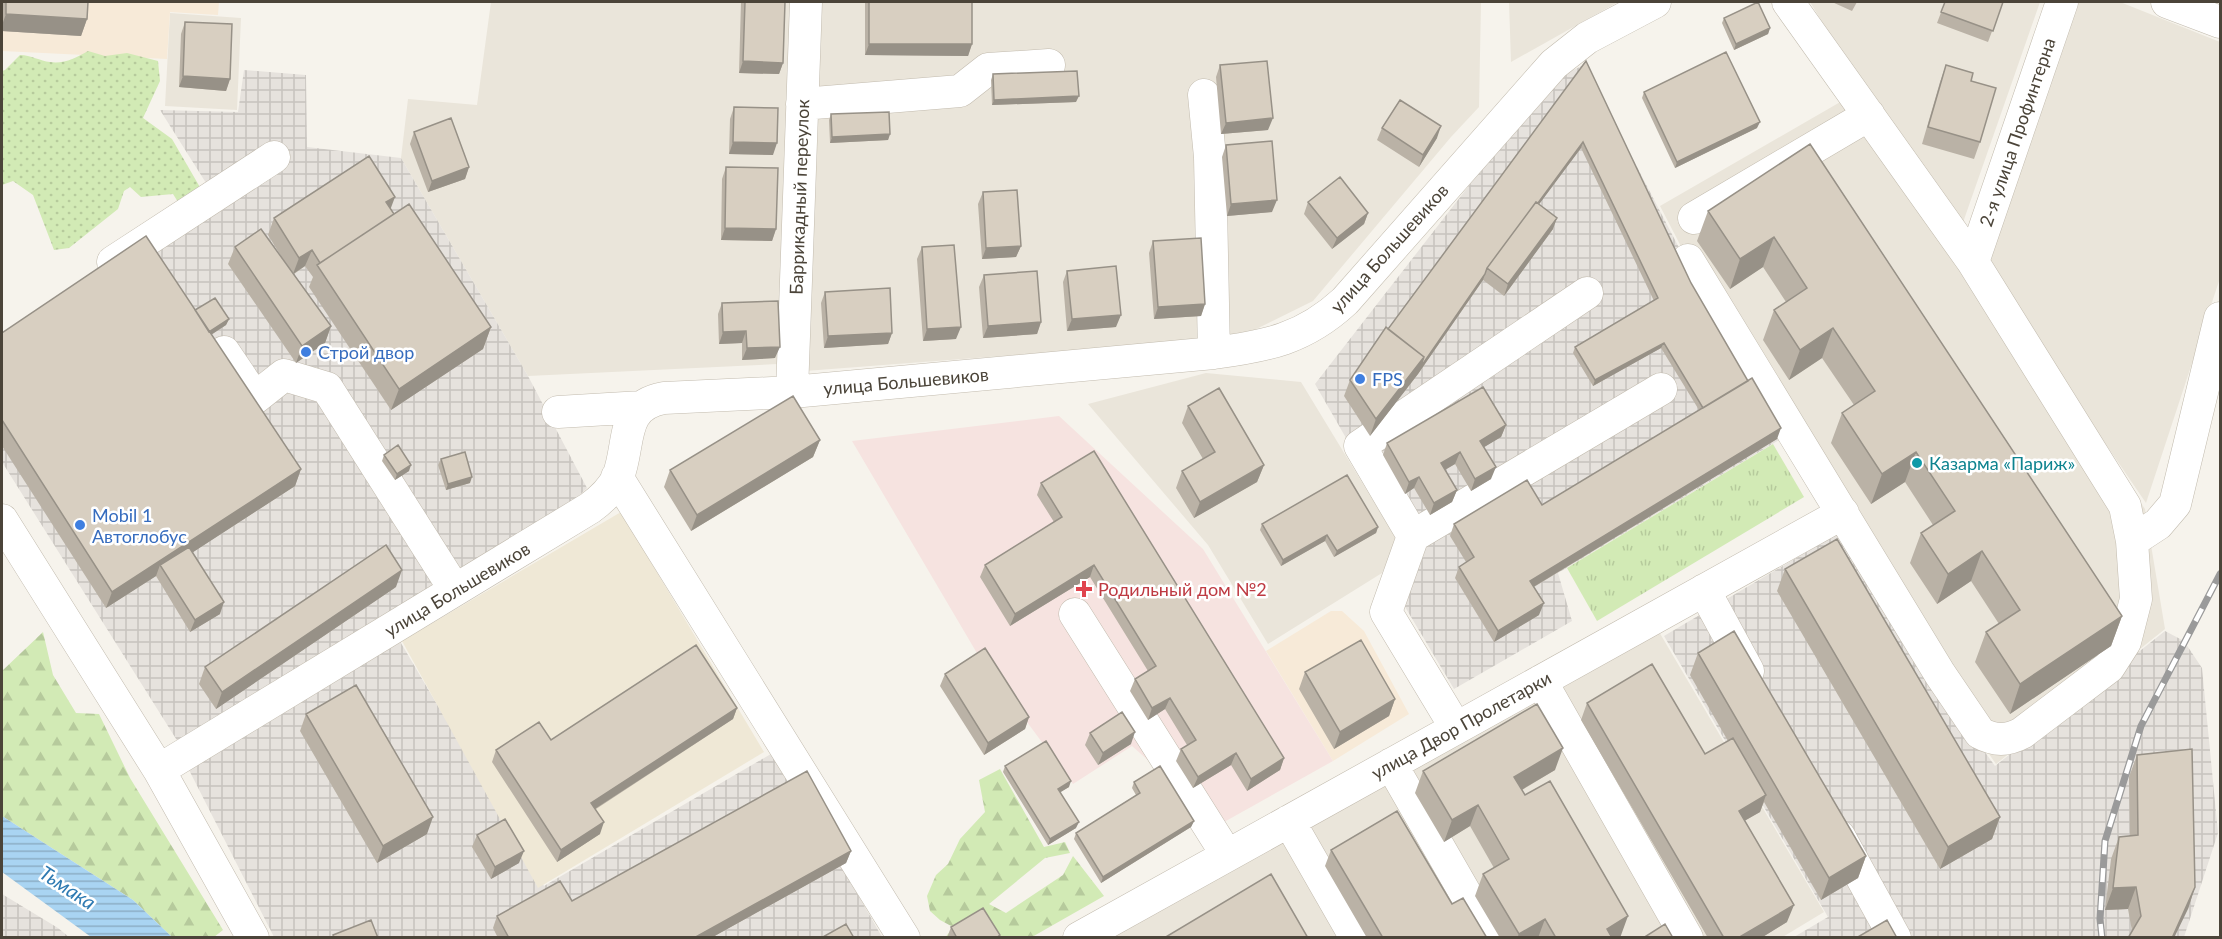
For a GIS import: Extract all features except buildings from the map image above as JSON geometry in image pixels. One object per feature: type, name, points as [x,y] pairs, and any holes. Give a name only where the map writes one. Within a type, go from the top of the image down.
[{"type":"street","name":"Баррикадный переулок","points":[[792,392],[806,2]]},
{"type":"street","name":"улица Большевиков","points":[[159,771],[590,508],[604,496],[618,477],[628,429],[642,407],[653,401],[664,398],[792,392],[1214,352],[1276,343],[1301,333],[1345,301],[1544,74],[1587,38],[1655,2]]},
{"type":"street","points":[[1688,260],[1940,674],[1980,733],[2000,740],[2010,739],[2022,733],[2109,667],[2125,642],[2136,599],[2132,541],[2125,506],[1973,262],[1788,2]]},
{"type":"street","name":"2-я улица Профинтерна","points":[[1973,262],[2062,2]]},
{"type":"street","points":[[2167,2],[2220,22]]},
{"type":"street","points":[[802,104],[960,91],[988,69],[1049,65]]},
{"type":"street","points":[[1204,95],[1210,157],[1214,352]]},
{"type":"street","points":[[1694,218],[1869,116]]},
{"type":"street","points":[[88,278],[274,158]]},
{"type":"street","points":[[1413,536],[1360,446],[1587,293]]},
{"type":"street","points":[[2132,541],[2158,524],[2175,504],[2220,318]]},
{"type":"street","points":[[224,352],[255,398],[284,375],[327,388],[455,590]]},
{"type":"street","points":[[1456,728],[1386,612],[1413,536],[1661,389]]},
{"type":"street","points":[[558,412],[642,407]]},
{"type":"street","points":[[618,477],[904,938]]},
{"type":"street","name":"улица Двор Пролетарки","points":[[1079,938],[1843,513]]},
{"type":"street","points":[[2,520],[159,771],[253,938]]},
{"type":"street","points":[[1704,590],[1759,691]]},
{"type":"street","points":[[1075,614],[1227,855]]},
{"type":"street","points":[[1541,681],[1687,938]]},
{"type":"street","points":[[1391,764],[1491,938]]},
{"type":"street","points":[[1828,816],[1895,938]]},
{"type":"street","points":[[1289,821],[1356,938]]},
{"type":"shaded area","points":[[2,2],[219,2],[218,15],[170,12],[167,59],[2,51]]},
{"type":"shaded area","points":[[491,2],[794,2],[778,364],[528,376],[401,158],[408,99],[477,105]]},
{"type":"shaded area","points":[[821,2],[1481,2],[1479,107],[1313,301],[1238,338],[805,371],[817,150]]},
{"type":"shaded area","points":[[1509,2],[1618,2],[1511,62]]},
{"type":"shaded area","points":[[1810,2],[2040,2],[1960,231],[1853,73]]},
{"type":"shaded area","points":[[2076,2],[2120,2],[2220,42],[2220,278],[2146,503],[1984,266]]},
{"type":"shaded area","points":[[170,13],[241,18],[237,110],[165,106]]},
{"type":"shaded area","points":[[1584,65],[1779,440],[1558,573],[1572,621],[1454,689],[1386,575],[1404,539],[1315,384],[1551,80]]},
{"type":"shaded area","points":[[244,70],[306,75],[307,147],[401,158],[528,376],[587,488],[563,512],[178,742],[2,462],[2,341],[218,202],[160,110],[238,112]]},
{"type":"shaded area","points":[[1861,90],[2145,509],[2165,629],[1996,764],[1937,680],[1782,441],[1660,206]]},
{"type":"shaded area","points":[[1206,373],[1301,382],[1397,540],[1382,573],[1268,644],[1208,545],[1088,404]]},
{"type":"shaded area","name":"Родильный дом №2","points":[[1059,416],[1203,549],[1333,761],[1199,836],[1159,770],[1132,746],[1073,784],[981,660],[852,441]]},
{"type":"shaded area","points":[[621,512],[764,752],[538,888],[402,641]]},
{"type":"shaded area","points":[[1837,534],[1934,682],[1995,766],[2165,631],[2184,641],[2202,668],[2218,833],[2184,937],[1794,937],[1828,917],[1664,636]]},
{"type":"shaded area","points":[[1331,611],[1342,611],[1364,631],[1409,714],[1333,761],[1266,651]]},
{"type":"shaded area","points":[[1655,625],[1824,912],[1781,938],[1112,938]]},
{"type":"shaded area","points":[[398,638],[544,886],[776,751],[882,937],[274,937],[188,768]]},
{"type":"shaded area","points":[[2,894],[58,928],[69,937],[2,937]]},
{"type":"green space","points":[[88,51],[105,56],[127,53],[158,61],[160,81],[143,118],[172,139],[201,189],[183,210],[173,194],[141,197],[130,187],[124,191],[118,209],[69,248],[54,250],[33,195],[13,181],[2,185],[2,71],[20,55],[60,62]]},
{"type":"green space","points":[[1773,444],[1804,497],[1597,621],[1567,568]]},
{"type":"green space","points":[[43,632],[53,675],[76,713],[99,714],[130,778],[223,930],[214,937],[172,937],[133,900],[2,816],[2,671]]},
{"type":"green space","points":[[1000,769],[1044,847],[1065,842],[1070,853],[1045,858],[989,904],[1006,913],[1063,875],[1073,856],[1104,896],[1032,937],[945,938],[953,927],[930,911],[927,896],[936,875],[948,864],[960,839],[985,812],[979,780]]},
{"type":"water","name":"Тьмака","points":[[2,816],[133,900],[172,937],[91,937],[2,872]]},
{"type":"railway","points":[[2102,938],[2100,919],[2105,841],[2141,726],[2220,574]]},
{"type":"place","name":"Строй двор","points":[[306,352]]},
{"type":"place","name":"FPS","points":[[1360,379]]},
{"type":"place","name":"Казарма «Париж»","points":[[1917,463]]},
{"type":"place","name":"Mobil 1 Автоглобус","points":[[80,525]]},
{"type":"place","name":"Родильный дом №2","points":[[1084,589]]}]
